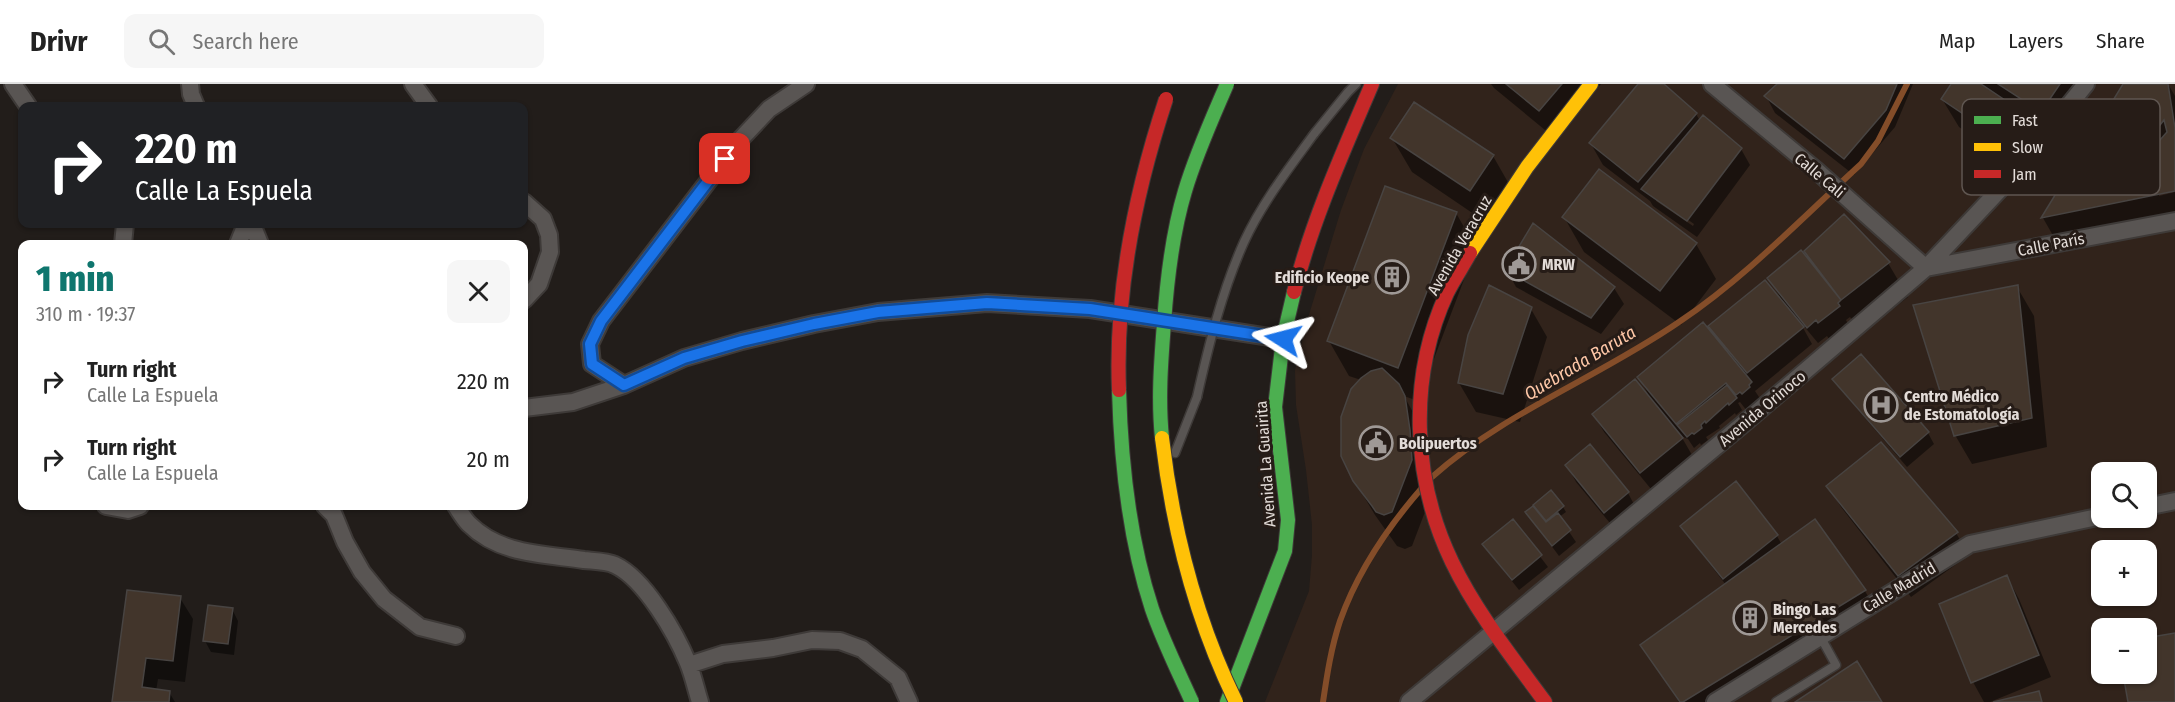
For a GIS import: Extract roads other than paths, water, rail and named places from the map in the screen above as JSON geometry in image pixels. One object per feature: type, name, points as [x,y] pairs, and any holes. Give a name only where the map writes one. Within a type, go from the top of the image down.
[{"type":"main road","points":[[1227,84],[1207,129],[1176,228],[1165,301],[1159,394],[1167,473],[1178,537],[1195,605],[1226,685],[1236,702]]},
{"type":"main road","name":"Avenida La Guairita","points":[[1227,702],[1285,551],[1288,520],[1275,407],[1283,339],[1296,285],[1316,226],[1339,162],[1372,84]]},
{"type":"main road","name":"Avenida Veracruz","points":[[1545,702],[1494,631],[1452,562],[1433,516],[1420,461],[1419,419],[1431,344],[1445,297],[1522,171],[1591,84]]},
{"type":"main road","points":[[1166,99],[1143,169],[1129,241],[1123,291],[1118,394],[1130,509],[1147,592],[1166,646],[1192,702]]},
{"type":"street","points":[[13,84],[25,102]]},
{"type":"street","points":[[190,84],[194,102]]},
{"type":"street","points":[[413,84],[426,102]]},
{"type":"street","points":[[624,385],[592,364],[590,344],[601,321],[739,141],[769,109],[806,84]]},
{"type":"street","name":"Calle Cali","points":[[1712,84],[1817,171],[1926,268]]},
{"type":"street","name":"Avenida Orinoco","points":[[2074,99],[2086,84]]},
{"type":"street","name":"Avenida Orinoco","points":[[1409,702],[1742,425],[1926,268],[1995,195]]},
{"type":"street","points":[[528,206],[543,219],[549,235],[550,252],[539,284],[528,296]]},
{"type":"street","name":"Calle París","points":[[1926,268],[2175,221]]},
{"type":"street","points":[[528,408],[573,402],[624,385],[684,358],[742,341],[878,312],[987,303],[1090,309],[1283,339]]},
{"type":"street","points":[[2157,505],[2175,501]]},
{"type":"street","points":[[329,510],[334,515],[345,542],[362,572],[384,599],[420,627],[456,636]]},
{"type":"street","points":[[459,510],[468,524],[493,543],[520,552],[615,565],[633,578],[648,595],[677,639],[689,665],[700,702]]},
{"type":"street","name":"Calle Madrid","points":[[1715,702],[1970,544],[2091,518]]},
{"type":"street","points":[[689,665],[723,654],[773,648],[812,640],[840,642],[862,649],[898,678],[909,702]]},
{"type":"lane","points":[[1167,473],[1197,397],[1211,338],[1245,241],[1273,191],[1314,134],[1356,84]]},
{"type":"lane","points":[[1776,702],[1836,665],[1819,636]]},
{"type":"waterway","name":"Quebrada Baruta","points":[[1432,477],[1490,433],[1648,342],[1704,305],[1727,286],[1861,164],[1878,141],[1907,84]]},
{"type":"waterway","name":"Quebrada Baruta","points":[[1323,702],[1334,641],[1355,585],[1374,551],[1421,489]]},
{"type":"place","name":"MRW","points":[[1519,264]]},
{"type":"place","name":"Edificio Keope","points":[[1392,277]]},
{"type":"place","name":"Centro Médico de Estomatología","points":[[1881,405]]},
{"type":"place","name":"Bolipuertos","points":[[1376,443]]},
{"type":"place","name":"Bingo Las Mercedes","points":[[1750,618]]}]
